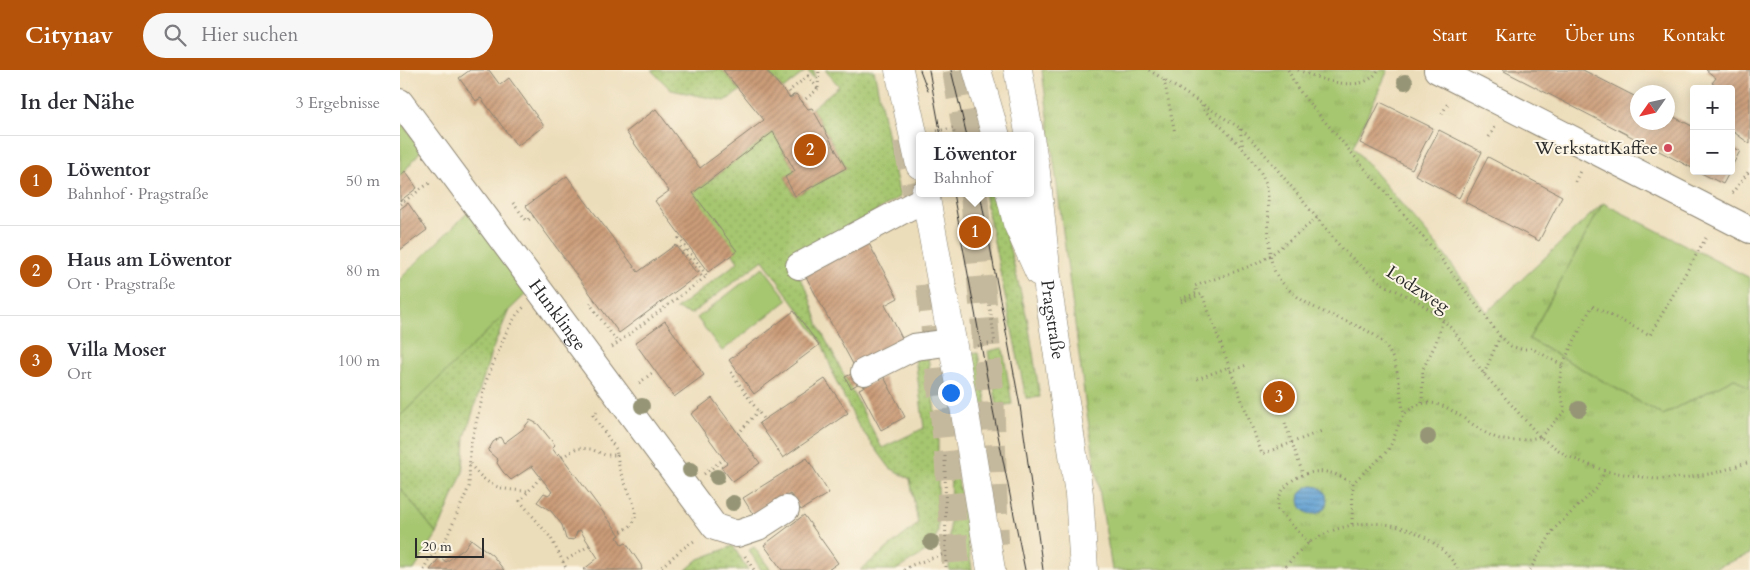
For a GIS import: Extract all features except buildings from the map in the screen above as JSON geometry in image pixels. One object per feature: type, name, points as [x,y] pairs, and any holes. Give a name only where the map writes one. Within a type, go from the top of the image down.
[{"type":"main road","points":[[899,70],[916,147]]},
{"type":"main road","points":[[977,70],[995,132]]},
{"type":"main road","name":"Pragstraße","points":[[1018,70],[1029,132]]},
{"type":"main road","name":"Pragstraße","points":[[1034,161],[1049,296],[1079,494],[1084,570]]},
{"type":"main road","points":[[926,197],[992,570]]},
{"type":"main road","points":[[1011,197],[1017,223],[1049,296]]},
{"type":"street","points":[[1437,70],[1750,230]]},
{"type":"street","name":"Hunklinge","points":[[400,102],[715,527]]},
{"type":"street","points":[[799,266],[924,197]]},
{"type":"street","points":[[864,372],[914,346],[952,342]]},
{"type":"street","points":[[715,527],[737,534],[758,527],[786,510]]},
{"type":"path","points":[[802,102],[818,89],[819,70]]},
{"type":"path","name":"Lodzweg","points":[[1149,70],[1240,128],[1258,146],[1343,250],[1362,268],[1384,284],[1419,302],[1443,320],[1453,330],[1484,374],[1540,437],[1567,456],[1604,471],[1656,479],[1683,478],[1715,473],[1750,462]]},
{"type":"path","points":[[1288,70],[1304,98],[1436,252],[1500,336],[1510,346],[1521,349],[1533,349],[1562,365]]},
{"type":"path","points":[[1298,70],[1309,75],[1348,85],[1362,83],[1374,78],[1378,70]]},
{"type":"path","points":[[793,96],[789,91],[808,76],[818,89]]},
{"type":"path","points":[[1164,80],[1175,133]]},
{"type":"path","points":[[1202,104],[1203,109],[1243,148],[1258,169],[1266,186],[1271,255],[1277,276],[1300,298],[1334,316],[1368,330],[1385,345],[1396,368],[1404,415]]},
{"type":"path","points":[[935,132],[953,128],[954,132]]},
{"type":"path","points":[[1240,128],[1243,148]]},
{"type":"path","points":[[400,204],[434,179]]},
{"type":"path","points":[[513,203],[527,221],[534,216]]},
{"type":"path","points":[[1317,218],[1271,255],[1256,264],[1195,286],[1197,293],[1180,299],[1181,302],[1202,294],[1262,454],[1322,431]]},
{"type":"path","points":[[593,362],[707,276],[678,238],[681,236]]},
{"type":"path","points":[[677,247],[679,245],[704,278]]},
{"type":"path","points":[[1352,524],[1353,483],[1389,448],[1404,415],[1422,403],[1433,404],[1450,409],[1484,432],[1504,440],[1540,437],[1565,411],[1559,385],[1562,365],[1592,306],[1650,335],[1702,246]]},
{"type":"path","points":[[684,254],[688,250]]},
{"type":"path","points":[[424,570],[427,562],[446,539],[469,487],[470,447],[487,379],[506,333],[517,314],[541,292]]},
{"type":"path","points":[[595,300],[590,304],[618,343]]},
{"type":"path","points":[[1422,403],[1423,369],[1436,343],[1443,320]]},
{"type":"path","points":[[1484,374],[1500,336]]},
{"type":"path","points":[[1230,371],[1247,365]]},
{"type":"path","points":[[1197,378],[1229,367]]},
{"type":"path","points":[[636,385],[655,371]]},
{"type":"path","points":[[731,372],[764,420]]},
{"type":"path","points":[[738,434],[758,411]]},
{"type":"path","points":[[1284,422],[1303,474]]},
{"type":"path","points":[[610,439],[616,449],[620,471],[633,503],[635,514],[634,521],[630,526],[618,533]]},
{"type":"path","points":[[562,457],[577,448],[591,448],[606,455],[617,456]]},
{"type":"path","points":[[945,455],[944,554],[946,570]]},
{"type":"path","points":[[700,477],[724,460]]},
{"type":"path","points":[[470,464],[481,478],[491,486],[529,491]]},
{"type":"path","points":[[1530,570],[1554,529],[1597,488],[1604,471]]},
{"type":"path","points":[[1309,543],[1278,510],[1279,498],[1284,489],[1303,474],[1314,472],[1332,473],[1353,483]]},
{"type":"path","points":[[540,478],[520,502],[551,538],[567,570]]},
{"type":"path","points":[[1283,570],[1294,555],[1309,543],[1331,530],[1352,524],[1380,523],[1408,529],[1430,540],[1442,549],[1459,570]]},
{"type":"path","points":[[658,570],[682,549],[715,527]]},
{"type":"path","points":[[563,562],[590,545]]},
{"type":"path","points":[[904,570],[912,564],[944,554]]},
{"type":"green space","points":[[651,70],[723,70],[740,91],[725,101],[671,90]]},
{"type":"green space","points":[[766,70],[807,70],[783,89]]},
{"type":"green space","points":[[807,70],[814,70],[814,79]]},
{"type":"green space","points":[[825,70],[874,70],[900,197],[789,262],[806,287],[820,329],[882,448],[924,428],[915,357],[928,356],[938,438],[938,532],[933,544],[926,552],[896,570],[860,570],[918,524],[910,479],[890,468],[858,425],[836,381],[822,343],[763,260],[691,314],[676,309],[738,262],[693,193],[773,132],[795,171],[785,177],[795,196],[846,168],[812,108],[839,86]]},
{"type":"green space","points":[[1042,70],[1388,70],[1353,147],[1440,249],[1487,312],[1603,203],[1529,339],[1663,415],[1734,378],[1748,387],[1750,385],[1750,554],[1710,570],[1112,570],[1085,401]]},
{"type":"green space","points":[[400,121],[422,149],[400,177]]},
{"type":"green space","points":[[985,197],[997,197],[1028,322],[1040,397],[1026,398]]},
{"type":"green space","points":[[1603,203],[1750,278],[1749,388],[1734,378],[1663,415],[1529,339]]},
{"type":"green space","points":[[470,210],[530,290],[400,416],[400,279]]},
{"type":"green space","points":[[763,267],[788,300],[722,351],[697,318]]},
{"type":"green space","points":[[509,310],[491,353],[465,437],[463,472],[437,534],[400,488],[400,416]]},
{"type":"green space","points":[[1003,348],[1012,404],[997,406],[988,351]]},
{"type":"green space","points":[[978,353],[987,407],[981,408],[970,354]]},
{"type":"green space","points":[[954,452],[972,570],[949,570],[951,461],[952,453]]},
{"type":"green space","points":[[400,488],[437,534],[414,570],[400,570]]},
{"type":"green space","points":[[733,546],[748,570],[686,570],[699,559]]},
{"type":"green space","points":[[754,547],[771,570],[761,570],[749,550]]},
{"type":"water","points":[[1313,486],[1323,490],[1327,500],[1323,510],[1313,514],[1303,510],[1299,500],[1303,490]]},
{"type":"tunnel","points":[[956,70],[966,132]]},
{"type":"tunnel","points":[[907,140],[916,192]]},
{"type":"tunnel","points":[[917,197],[921,221]]},
{"type":"tunnel","points":[[974,197],[990,390],[995,544]]},
{"type":"tunnel","points":[[930,284],[948,452],[956,570]]},
{"type":"tram line","points":[[920,70],[928,91]]},
{"type":"tram line","points":[[929,70],[940,132]]},
{"type":"tram line","points":[[951,70],[966,132]]},
{"type":"tram line","points":[[954,197],[1025,570]]},
{"type":"tram line","points":[[981,197],[1020,406],[1043,570]]},
{"type":"place","name":"WerkstattKaffee","points":[[1668,148]]},
{"type":"place","name":"Haus am Löwentor","points":[[810,150]]},
{"type":"place","name":"Löwentor","points":[[975,232]]},
{"type":"place","name":"Villa Moser","points":[[1279,397]]}]
